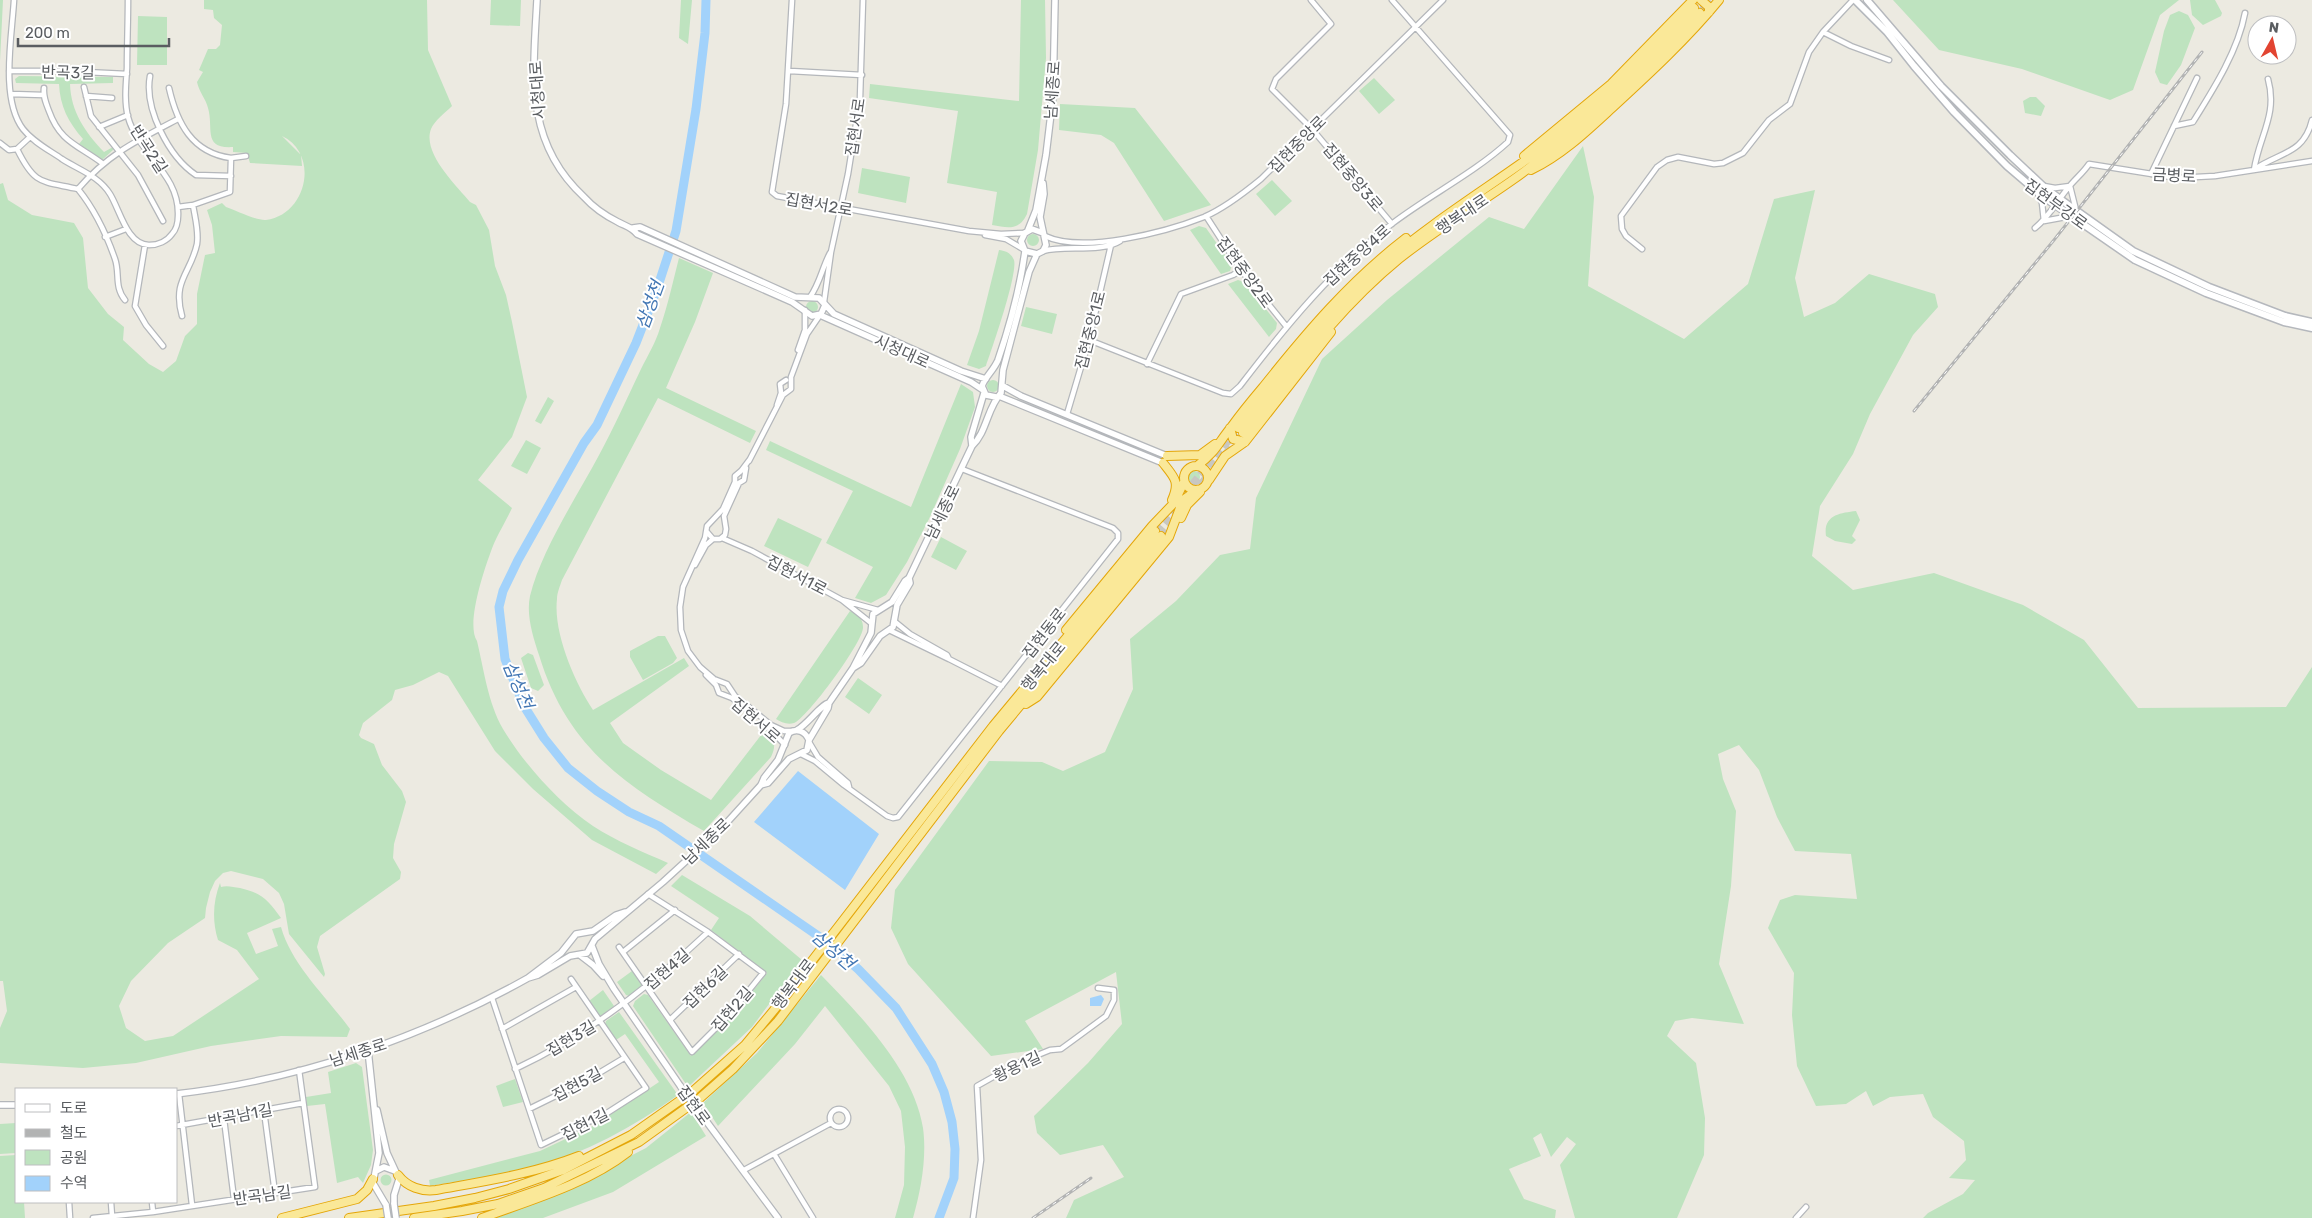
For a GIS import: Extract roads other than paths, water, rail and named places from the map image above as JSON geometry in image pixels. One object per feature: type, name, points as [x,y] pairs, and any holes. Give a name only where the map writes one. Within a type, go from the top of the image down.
[{"type":"highway","points":[[1701,0],[1709,7],[1709,12]]},
{"type":"highway","points":[[1511,176],[1548,162],[1579,138],[1643,80],[1719,0]]},
{"type":"highway","points":[[1511,176],[1534,147],[1611,84],[1696,7]]},
{"type":"highway","name":"행복대로","points":[[1237,430],[1349,295],[1378,268],[1511,176],[1604,108],[1639,76],[1696,7]]},
{"type":"highway","points":[[1015,707],[1015,692],[1159,532],[1183,500],[1204,486],[1226,456],[1245,442],[1350,310],[1448,218]]},
{"type":"highway","points":[[1237,430],[1233,439],[1245,442]]},
{"type":"highway","points":[[1165,460],[1200,455],[1237,430]]},
{"type":"highway","points":[[1159,532],[1174,503],[1184,480],[1186,470],[1195,466],[1237,430]]},
{"type":"highway","points":[[1165,460],[1205,469],[1204,486]]},
{"type":"highway","points":[[1165,460],[1190,489],[1204,486]]},
{"type":"highway","points":[[1159,532],[1177,488],[1175,478],[1165,460]]},
{"type":"highway","name":"행복대로","points":[[349,1218],[434,1206],[509,1189],[563,1170],[608,1145],[631,1135],[712,1076],[744,1045],[774,1010],[844,918],[1159,532]]},
{"type":"highway","name":"행복대로","points":[[414,1218],[462,1212],[520,1197],[639,1142],[700,1098],[733,1069],[778,1021],[1015,707]]},
{"type":"highway","points":[[482,1218],[580,1179],[618,1160],[639,1142]]},
{"type":"highway","points":[[397,1173],[403,1182],[429,1191],[550,1168],[608,1145]]},
{"type":"highway","points":[[282,1218],[357,1199],[367,1190],[375,1175]]},
{"type":"main road","name":"집현부강로","points":[[1854,0],[1887,32],[1954,112],[2007,166],[2036,191],[2058,202],[2133,251],[2209,287],[2285,316],[2312,322]]},
{"type":"main road","name":"집현부강로","points":[[1867,0],[1942,86],[2058,202]]},
{"type":"main road","name":"집현부강로","points":[[2074,213],[2135,260],[2206,293],[2284,322],[2312,328]]},
{"type":"street","points":[[14,0],[9,72],[11,94],[16,115],[22,128],[30,137],[65,161],[90,174],[108,190],[118,206],[126,229],[145,245],[159,244],[174,233],[178,207],[193,205],[230,192],[231,158]]},
{"type":"street","name":"반곡2길","points":[[128,0],[126,74],[128,115],[133,131],[166,175],[174,190],[178,207]]},
{"type":"street","name":"시청대로","points":[[536,0],[533,73],[537,118],[543,138],[567,180],[584,198],[617,222],[635,231],[700,256],[787,294],[809,298]]},
{"type":"street","name":"집현서2로","points":[[792,0],[790,71],[784,127],[772,192],[777,196],[1006,239],[1024,250]]},
{"type":"street","name":"집현서로","points":[[824,304],[830,252],[842,208],[858,115],[862,75],[864,0]]},
{"type":"street","name":"남세종로","points":[[1026,232],[1033,219],[1042,180],[1052,97],[1055,0]]},
{"type":"street","name":"집현중앙3로","points":[[1311,0],[1331,24],[1276,79],[1272,89],[1312,129],[1392,224]]},
{"type":"street","points":[[1392,0],[1415,28]]},
{"type":"street","name":"집현중앙로","points":[[1043,251],[1055,248],[1111,245],[1121,240],[1206,216],[1248,190],[1443,0]]},
{"type":"street","points":[[1642,249],[1626,236],[1622,229],[1621,216],[1657,167],[1666,160],[1678,157],[1714,164],[1724,163],[1743,153],[1768,120],[1790,104],[1809,52],[1823,32],[1854,0]]},
{"type":"street","points":[[2174,126],[2193,122],[2213,91],[2243,28],[2245,13]]},
{"type":"street","name":"집현중앙4로","points":[[1089,340],[1223,393],[1231,394],[1240,386],[1286,326],[1339,269],[1392,224],[1502,148],[1508,142],[1510,135],[1415,28]]},
{"type":"street","points":[[1823,32],[1851,46],[1889,60]]},
{"type":"street","name":"반곡3길","points":[[9,72],[72,71],[126,74]]},
{"type":"street","points":[[790,71],[862,75]]},
{"type":"street","points":[[150,76],[149,99],[159,129],[175,153],[192,172],[202,176],[231,176]]},
{"type":"street","points":[[2151,174],[2197,78]]},
{"type":"street","points":[[2254,170],[2256,156],[2271,111],[2271,91],[2268,79]]},
{"type":"street","points":[[84,87],[92,116],[148,191],[163,221]]},
{"type":"street","points":[[44,88],[43,95],[52,121],[61,136],[102,163]]},
{"type":"street","points":[[169,88],[178,118],[189,137],[202,149],[231,158],[246,156]]},
{"type":"street","points":[[11,94],[43,95]]},
{"type":"street","points":[[86,96],[112,98]]},
{"type":"street","points":[[99,127],[128,115]]},
{"type":"street","points":[[78,189],[102,163],[139,138],[178,118]]},
{"type":"street","points":[[2254,170],[2264,163],[2293,151],[2304,140],[2312,120]]},
{"type":"street","points":[[0,143],[9,150],[17,150],[30,137]]},
{"type":"street","points":[[17,150],[37,179],[43,183],[78,189],[94,210],[115,260],[118,289],[125,300]]},
{"type":"street","name":"금병로","points":[[2044,222],[2070,186],[2089,164],[2177,178],[2215,176],[2312,161]]},
{"type":"street","name":"남세종로","points":[[1042,180],[1044,194],[1040,217],[1044,234]]},
{"type":"street","points":[[2035,228],[2044,222],[2074,213],[2070,186],[2055,188],[2042,186]]},
{"type":"street","points":[[2036,191],[2042,203],[2044,222]]},
{"type":"street","points":[[182,316],[180,299],[182,279],[194,254],[198,238],[193,205]]},
{"type":"street","name":"집현중앙2로","points":[[1206,216],[1241,270],[1286,326]]},
{"type":"street","name":"시청대로","points":[[635,231],[640,227],[805,310]]},
{"type":"street","points":[[105,237],[126,229]]},
{"type":"street","points":[[998,396],[1028,272],[1037,254],[1043,251],[1047,242],[1044,234],[1036,229],[1026,232],[1021,241],[1024,250],[1022,272],[1009,327],[997,362],[982,386],[983,392],[989,397],[998,396],[1165,460]]},
{"type":"street","name":"집현서2로","points":[[969,231],[1001,234],[1026,232]]},
{"type":"street","name":"집현중앙로","points":[[1044,234],[1062,242],[1121,240]]},
{"type":"street","points":[[145,245],[135,306],[146,325],[163,346]]},
{"type":"street","name":"집현중앙1로","points":[[1067,414],[1089,340],[1111,245]]},
{"type":"street","points":[[1024,250],[1037,254]]},
{"type":"street","name":"집현서로","points":[[809,298],[818,286],[824,264],[830,252]]},
{"type":"street","points":[[1147,364],[1181,294],[1233,275],[1241,270]]},
{"type":"street","points":[[809,298],[819,298],[824,304],[824,312],[807,334],[788,381],[805,330],[805,310],[809,298]]},
{"type":"street","name":"시청대로","points":[[824,304],[834,314],[961,371],[987,378]]},
{"type":"street","points":[[805,310],[812,316],[820,315]]},
{"type":"street","name":"시청대로","points":[[820,315],[971,382],[983,392]]},
{"type":"street","points":[[987,378],[996,377],[1002,384],[1021,396],[1067,414],[1165,460]]},
{"type":"street","points":[[784,391],[781,382],[788,381]]},
{"type":"street","points":[[741,474],[744,480],[737,482],[723,509],[707,526],[707,532],[713,539],[722,538],[726,530],[724,516],[737,482],[735,476],[741,474],[750,459],[784,391],[792,387],[788,381]]},
{"type":"street","name":"남세종로","points":[[972,446],[971,437],[983,392]]},
{"type":"street","name":"남세종로","points":[[880,610],[892,602],[905,581],[909,578],[972,446],[979,440],[998,396]]},
{"type":"street","name":"집현동로","points":[[799,754],[816,761],[844,785],[887,816],[898,817],[1118,539],[1118,533],[1113,528],[962,469]]},
{"type":"street","points":[[712,521],[718,520],[724,523]]},
{"type":"street","name":"집현서1로","points":[[726,530],[733,539],[752,551],[842,600],[872,624]]},
{"type":"street","name":"집현서로","points":[[707,532],[688,574],[681,597],[681,630],[688,651],[718,688]]},
{"type":"street","name":"집현서1로","points":[[722,538],[752,551]]},
{"type":"street","name":"집현서로","points":[[688,574],[706,545],[713,539]]},
{"type":"street","name":"남세종로","points":[[894,619],[897,605],[910,583],[909,578]]},
{"type":"street","name":"집현서1로","points":[[842,600],[880,610]]},
{"type":"street","points":[[828,703],[828,708],[809,741],[807,750],[799,754],[789,752],[785,745],[786,737],[807,724],[824,704],[828,703],[853,668],[871,633],[873,614],[880,610],[889,611],[894,619],[910,634],[947,655],[949,659]]},
{"type":"street","points":[[853,668],[861,663],[874,643],[887,631],[894,619]]},
{"type":"street","points":[[872,624],[876,630],[887,631],[1002,686]]},
{"type":"street","name":"집현서로","points":[[704,670],[722,683]]},
{"type":"street","points":[[722,683],[727,684],[730,689],[726,694],[720,694],[718,688],[722,683]]},
{"type":"street","name":"집현서로","points":[[730,689],[735,696],[771,725],[784,731],[796,731]]},
{"type":"street","name":"집현서로","points":[[726,694],[768,726],[785,745]]},
{"type":"street","points":[[796,731],[804,733],[809,741]]},
{"type":"street","name":"집현동로","points":[[809,741],[818,757],[848,783],[849,787]]},
{"type":"street","name":"남세종로","points":[[592,945],[595,939],[625,912],[721,829],[761,785],[778,760],[785,745]]},
{"type":"street","name":"남세종로","points":[[761,785],[768,783],[783,764],[799,754]]},
{"type":"street","name":"집현2길","points":[[619,947],[671,1019],[692,1052],[729,1015],[763,973],[676,910],[648,894]]},
{"type":"street","points":[[623,952],[676,910]]},
{"type":"street","name":"남세종로","points":[[584,932],[592,931],[616,915],[625,912]]},
{"type":"street","points":[[584,932],[590,936],[592,945],[587,954],[578,955],[571,949],[570,942],[576,934],[584,932]]},
{"type":"street","name":"집현4길","points":[[624,1004],[648,987],[708,932]]},
{"type":"street","name":"남세종로","points":[[178,1094],[299,1070],[368,1050],[492,998],[528,978],[561,953],[570,942]]},
{"type":"street","name":"집현로","points":[[592,945],[599,964],[624,1004],[681,1087],[778,1218]]},
{"type":"street","name":"집현6길","points":[[671,1019],[739,954]]},
{"type":"street","name":"남세종로","points":[[528,978],[538,975],[563,960],[578,955]]},
{"type":"street","name":"집현로","points":[[578,955],[593,965],[614,989]]},
{"type":"street","name":"집현1길","points":[[492,998],[541,1146],[595,1120],[646,1088],[571,979]]},
{"type":"street","points":[[502,1029],[576,987]]},
{"type":"street","name":"황용1길","points":[[973,1218],[981,1160],[977,1086],[1027,1059],[1061,1048],[1106,1016],[1114,1000],[1114,990],[1098,988]]},
{"type":"street","name":"집현3길","points":[[515,1068],[566,1044],[624,1004]]},
{"type":"street","points":[[368,1050],[379,1153],[375,1187],[386,1205],[388,1218]]},
{"type":"street","name":"집현5길","points":[[529,1109],[584,1082],[624,1058]]},
{"type":"street","name":"반곡남길","points":[[92,1218],[154,1212],[315,1187],[299,1070]]},
{"type":"street","points":[[178,1094],[192,1205]]},
{"type":"street","name":"반곡남1길","points":[[178,1126],[224,1119],[303,1103]]},
{"type":"street","points":[[0,1105],[15,1105]]},
{"type":"street","points":[[375,1105],[380,1118],[387,1153],[397,1173],[398,1184],[394,1195],[396,1218]]},
{"type":"street","points":[[840,1109],[847,1114],[848,1122],[844,1126],[837,1127],[831,1123],[830,1115],[834,1110],[840,1109]]},
{"type":"street","points":[[264,1111],[275,1193]]},
{"type":"street","points":[[224,1119],[234,1199]]},
{"type":"street","points":[[744,1170],[831,1123]]},
{"type":"street","points":[[774,1154],[813,1218]]},
{"type":"street","points":[[375,1175],[388,1167],[397,1173]]},
{"type":"street","points":[[69,1203],[70,1218]]},
{"type":"street","points":[[111,1203],[112,1216]]},
{"type":"street","points":[[152,1203],[154,1212]]},
{"type":"street","points":[[1796,1218],[1806,1207]]},
{"type":"water","points":[[798,771],[879,834],[845,890],[754,822]]},
{"type":"water","points":[[1101,995],[1104,999],[1101,1006],[1090,1006],[1090,998]]},
{"type":"waterway","name":"삼성천","points":[[706,0],[705,33],[696,109],[676,231],[657,289],[636,343],[597,425],[584,443],[518,560],[503,591],[499,607],[505,659],[524,706],[544,738],[568,768],[597,791],[629,812],[659,826],[827,942],[858,969],[896,1008],[932,1064],[944,1092],[952,1122],[955,1149],[954,1178],[939,1218]]},
{"type":"tunnel","points":[[1700,13],[1710,0]]},
{"type":"tunnel","points":[[1155,531],[1235,432]]},
{"type":"tunnel","points":[[1226,454],[1243,433]]},
{"type":"tunnel","points":[[1193,495],[1211,472]]},
{"type":"tunnel","points":[[1161,536],[1176,518]]},
{"type":"railway","points":[[1914,411],[2054,240],[2202,52]]},
{"type":"railway","points":[[1033,1218],[1091,1178]]}]
